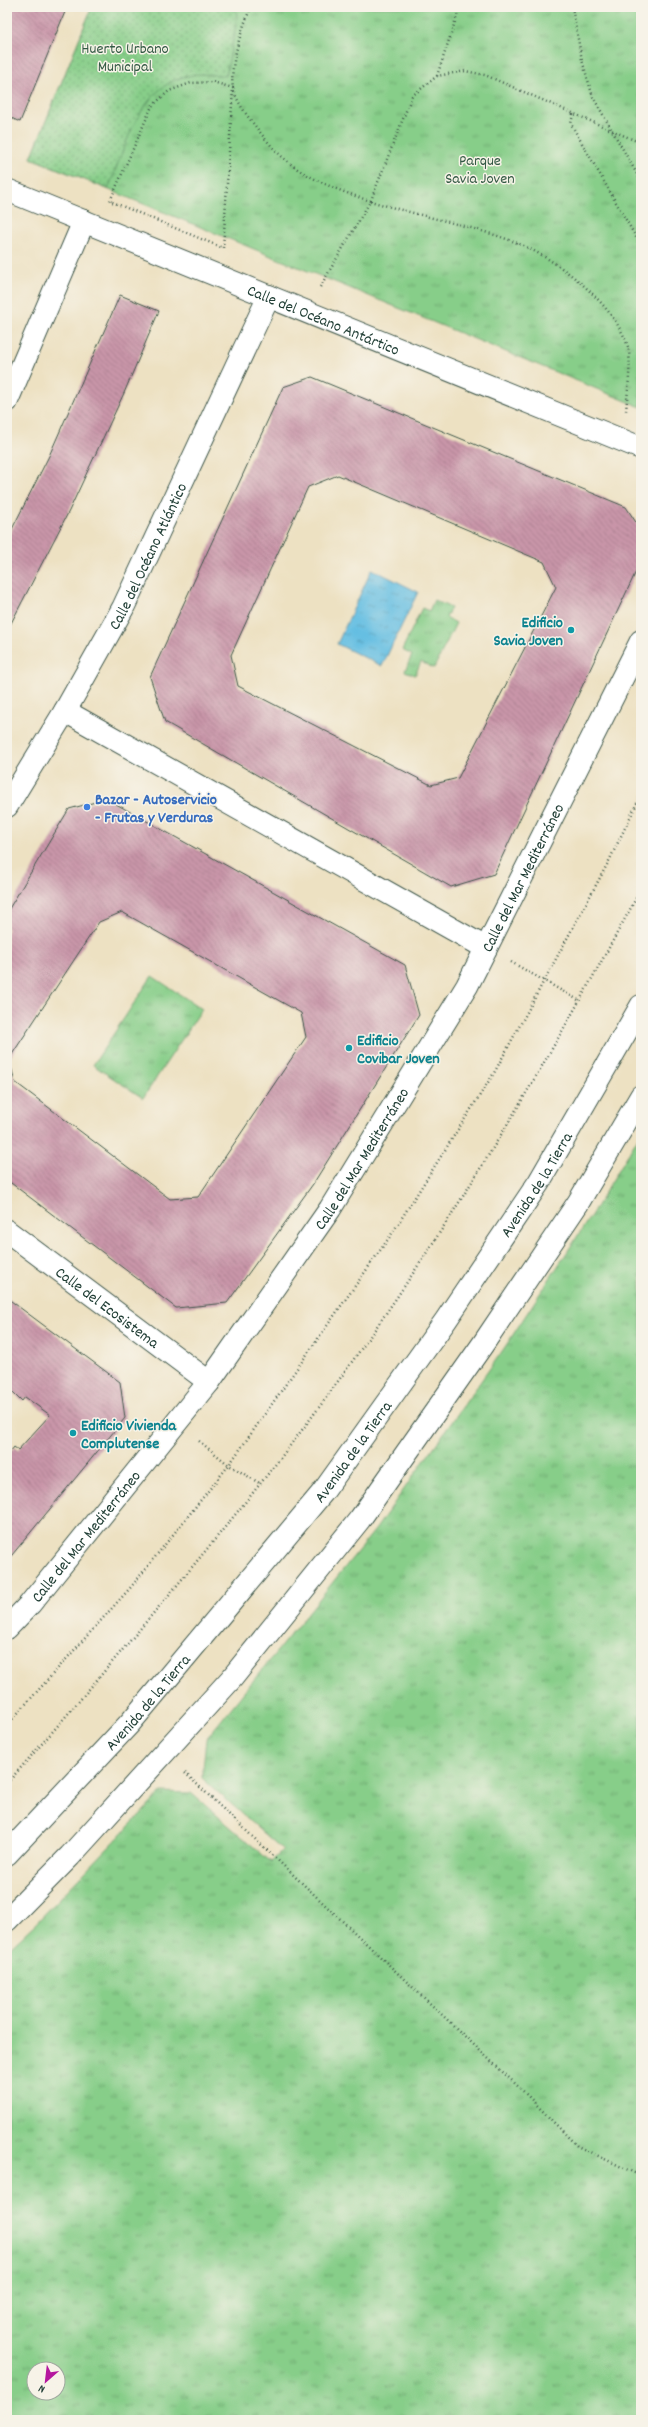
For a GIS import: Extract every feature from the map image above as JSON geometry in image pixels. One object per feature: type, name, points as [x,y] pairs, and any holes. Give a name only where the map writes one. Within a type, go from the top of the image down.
[{"type":"street","name":"Calle del Océano Antártico","points":[[7,190],[641,448]]},
{"type":"street","points":[[7,401],[84,221]]},
{"type":"street","name":"Calle del Océano Atlántico","points":[[7,806],[65,711],[123,608],[269,296]]},
{"type":"street","name":"Calle del Mar Mediterráneo","points":[[7,1628],[30,1604],[177,1424],[209,1382],[330,1209],[467,986],[641,641]]},
{"type":"street","points":[[65,711],[486,948]]},
{"type":"street","name":"Avenida de la Tierra","points":[[7,1854],[130,1723],[323,1492],[446,1320],[539,1182],[641,1006]]},
{"type":"street","points":[[7,1920],[70,1856],[232,1678],[360,1519],[483,1344],[569,1216],[641,1096]]},
{"type":"street","name":"Calle del Ecosistema","points":[[7,1231],[209,1382]]},
{"type":"path","points":[[437,76],[460,7]]},
{"type":"path","points":[[572,7],[582,60],[593,98],[641,181]]},
{"type":"path","points":[[250,8],[235,56],[234,88],[223,248],[110,201],[152,106],[169,91],[191,83],[213,82],[234,88],[249,118],[269,145],[298,170],[332,186],[371,200],[513,242],[552,262],[586,287],[613,319],[628,348],[626,411]]},
{"type":"path","points":[[320,288],[371,200],[412,96],[437,76],[465,71],[485,75],[641,143]]},
{"type":"path","points":[[573,114],[571,124],[641,246]]},
{"type":"path","points":[[7,1725],[131,1587],[228,1465],[391,1235],[494,1073],[608,863],[641,795]]},
{"type":"path","points":[[7,1783],[63,1721],[261,1484],[332,1390],[413,1273],[506,1128],[580,1001],[641,889]]},
{"type":"path","points":[[486,948],[580,1001]]},
{"type":"path","points":[[177,1424],[228,1465],[261,1484]]},
{"type":"path","points":[[163,1753],[513,2081],[577,2146],[641,2176]]},
{"type":"green space","name":"Parque Savia Joven","points":[[92,7],[641,7],[641,407],[31,158]]},
{"type":"green space","name":"Huerto Urbano Municipal","points":[[92,7],[236,7],[237,19],[226,76],[196,74],[174,80],[159,90],[137,119],[108,189],[31,158]]},
{"type":"green space","points":[[434,600],[451,608],[446,617],[456,623],[434,668],[421,662],[415,675],[405,671],[412,655],[402,650],[422,608],[429,611]]},
{"type":"green space","points":[[152,976],[202,1009],[143,1098],[93,1065]]},
{"type":"green space","points":[[641,1133],[641,2420],[7,2420],[7,1950],[35,1924],[162,1792],[191,1793],[271,1862],[283,1850],[202,1778],[206,1739],[375,1530],[503,1350],[592,1214]]},
{"type":"water","points":[[372,569],[418,592],[382,666],[337,644]]},
{"type":"building","points":[[7,7],[67,7],[20,122],[7,116]]},
{"type":"building","points":[[120,295],[159,311],[124,393],[69,511],[7,631],[7,539],[49,456]]},
{"type":"building","name":"Edificio Savia Joven","points":[[312,377],[626,507],[641,530],[641,561],[494,874],[451,887],[165,722],[150,677],[283,387]],"holes":[[[338,475],[544,562],[556,587],[458,778],[431,785],[238,686],[231,655],[308,487]]]},
{"type":"building","name":"Edificio Covibar Joven","points":[[107,799],[405,965],[419,1015],[313,1184],[227,1303],[176,1308],[7,1180],[7,912],[69,809]],"holes":[[[122,912],[301,1013],[306,1037],[198,1197],[170,1199],[15,1082],[9,1059],[99,922]]]},
{"type":"building","name":"Edificio Vivienda Complutense","points":[[7,1298],[120,1382],[125,1418],[7,1561],[7,1456],[14,1447],[18,1450],[50,1415],[25,1397],[22,1401],[7,1386]]},
{"type":"place","name":"Edificio Savia Joven","points":[[571,630]]},
{"type":"place","name":"Bazar - Autoservicio - Frutas y Verduras","points":[[87,807]]},
{"type":"place","name":"Edificio Covibar Joven","points":[[349,1048]]},
{"type":"place","name":"Edificio Vivienda Complutense","points":[[73,1433]]}]
